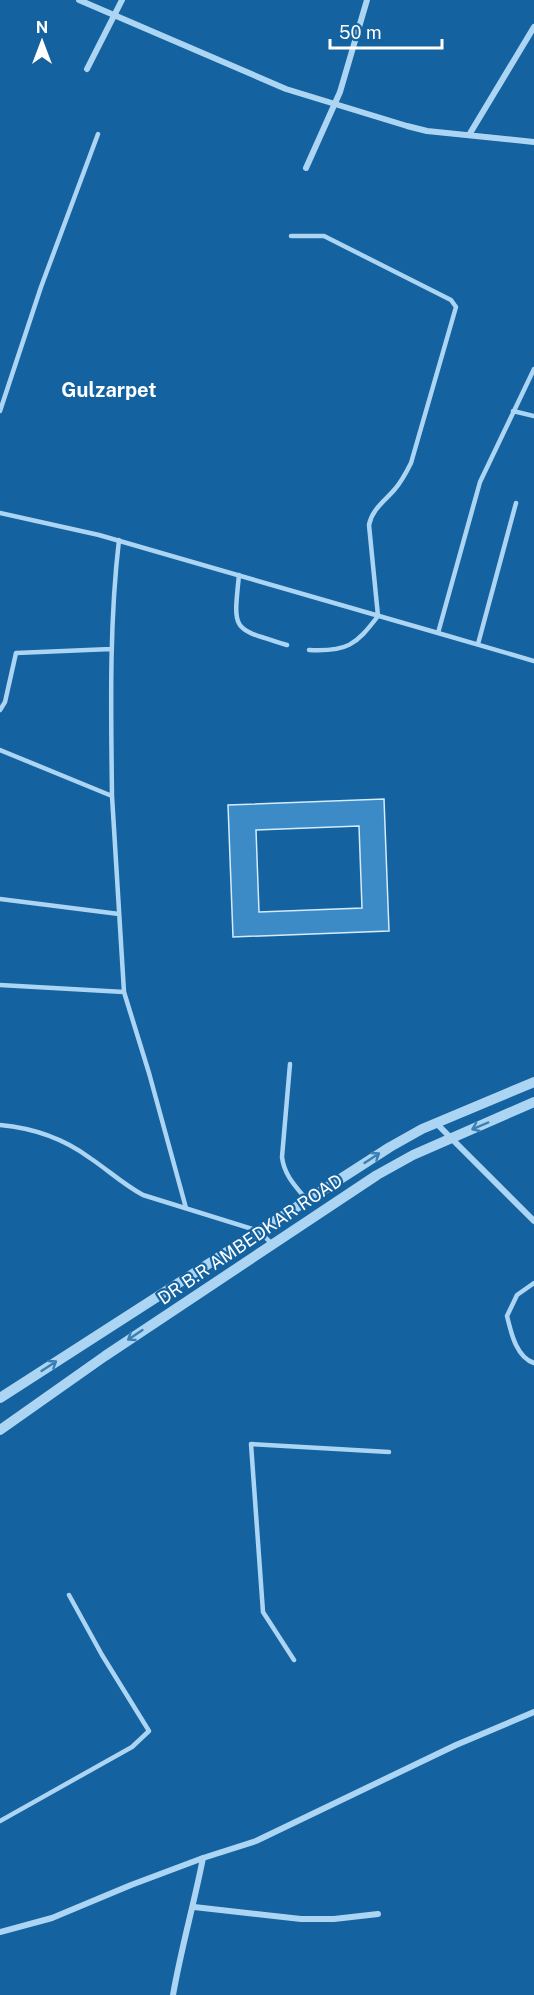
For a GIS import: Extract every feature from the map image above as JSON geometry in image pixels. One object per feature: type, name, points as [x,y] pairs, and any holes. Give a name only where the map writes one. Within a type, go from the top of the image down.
[{"type":"street","points":[[79,0],[286,89],[407,126],[534,142]]},
{"type":"street","points":[[87,69],[122,0]]},
{"type":"street","points":[[306,168],[335,104],[367,0]]},
{"type":"street","points":[[469,135],[534,27]]},
{"type":"street","name":"DR B.R AMBEDKAR ROAD","points":[[0,1398],[390,1147],[436,1123],[534,1082]]},
{"type":"street","name":"DR B.R AMBEDKAR ROAD","points":[[0,1431],[105,1356],[377,1175],[413,1155],[534,1102]]},
{"type":"street","points":[[436,1123],[534,1221]]},
{"type":"street","points":[[0,1932],[52,1918],[131,1885],[256,1841],[456,1744],[534,1712]]},
{"type":"street","points":[[173,1995],[179,1959],[194,1907],[203,1858]]},
{"type":"street","points":[[194,1907],[301,1919],[334,1919],[378,1914]]},
{"type":"lane","points":[[0,411],[40,287],[98,134]]},
{"type":"lane","points":[[291,236],[324,236],[451,300],[456,307],[411,463],[400,483],[374,510],[370,518],[378,616],[356,642],[343,649],[309,650]]},
{"type":"lane","points":[[438,633],[480,482],[534,369]]},
{"type":"lane","points":[[513,411],[534,416]]},
{"type":"lane","points":[[478,644],[516,503]]},
{"type":"lane","points":[[0,513],[119,540],[534,661]]},
{"type":"lane","points":[[119,540],[113,588],[111,649],[112,796],[124,992],[186,1209]]},
{"type":"lane","points":[[239,575],[236,613],[240,628],[247,633],[287,645]]},
{"type":"lane","points":[[0,711],[5,702],[16,652],[111,649]]},
{"type":"lane","points":[[0,750],[112,796]]},
{"type":"lane","points":[[0,899],[119,914]]},
{"type":"lane","points":[[0,985],[124,992]]},
{"type":"lane","points":[[290,1064],[283,1166],[286,1174],[307,1200]]},
{"type":"lane","points":[[0,1125],[46,1134],[74,1147],[137,1192],[259,1231],[272,1244]]},
{"type":"lane","points":[[534,1283],[517,1295],[507,1316],[513,1341],[529,1361],[534,1363]]},
{"type":"lane","points":[[294,1660],[263,1612],[251,1444],[389,1452]]},
{"type":"lane","points":[[0,1821],[132,1747],[149,1731],[102,1655],[69,1595]]},
{"type":"building","points":[[384,799],[389,931],[233,937],[228,805]],"holes":[[[359,826],[362,908],[259,912],[256,830]]]},
{"type":"district","name":"Gulzarpet","points":[[109,390]]}]
